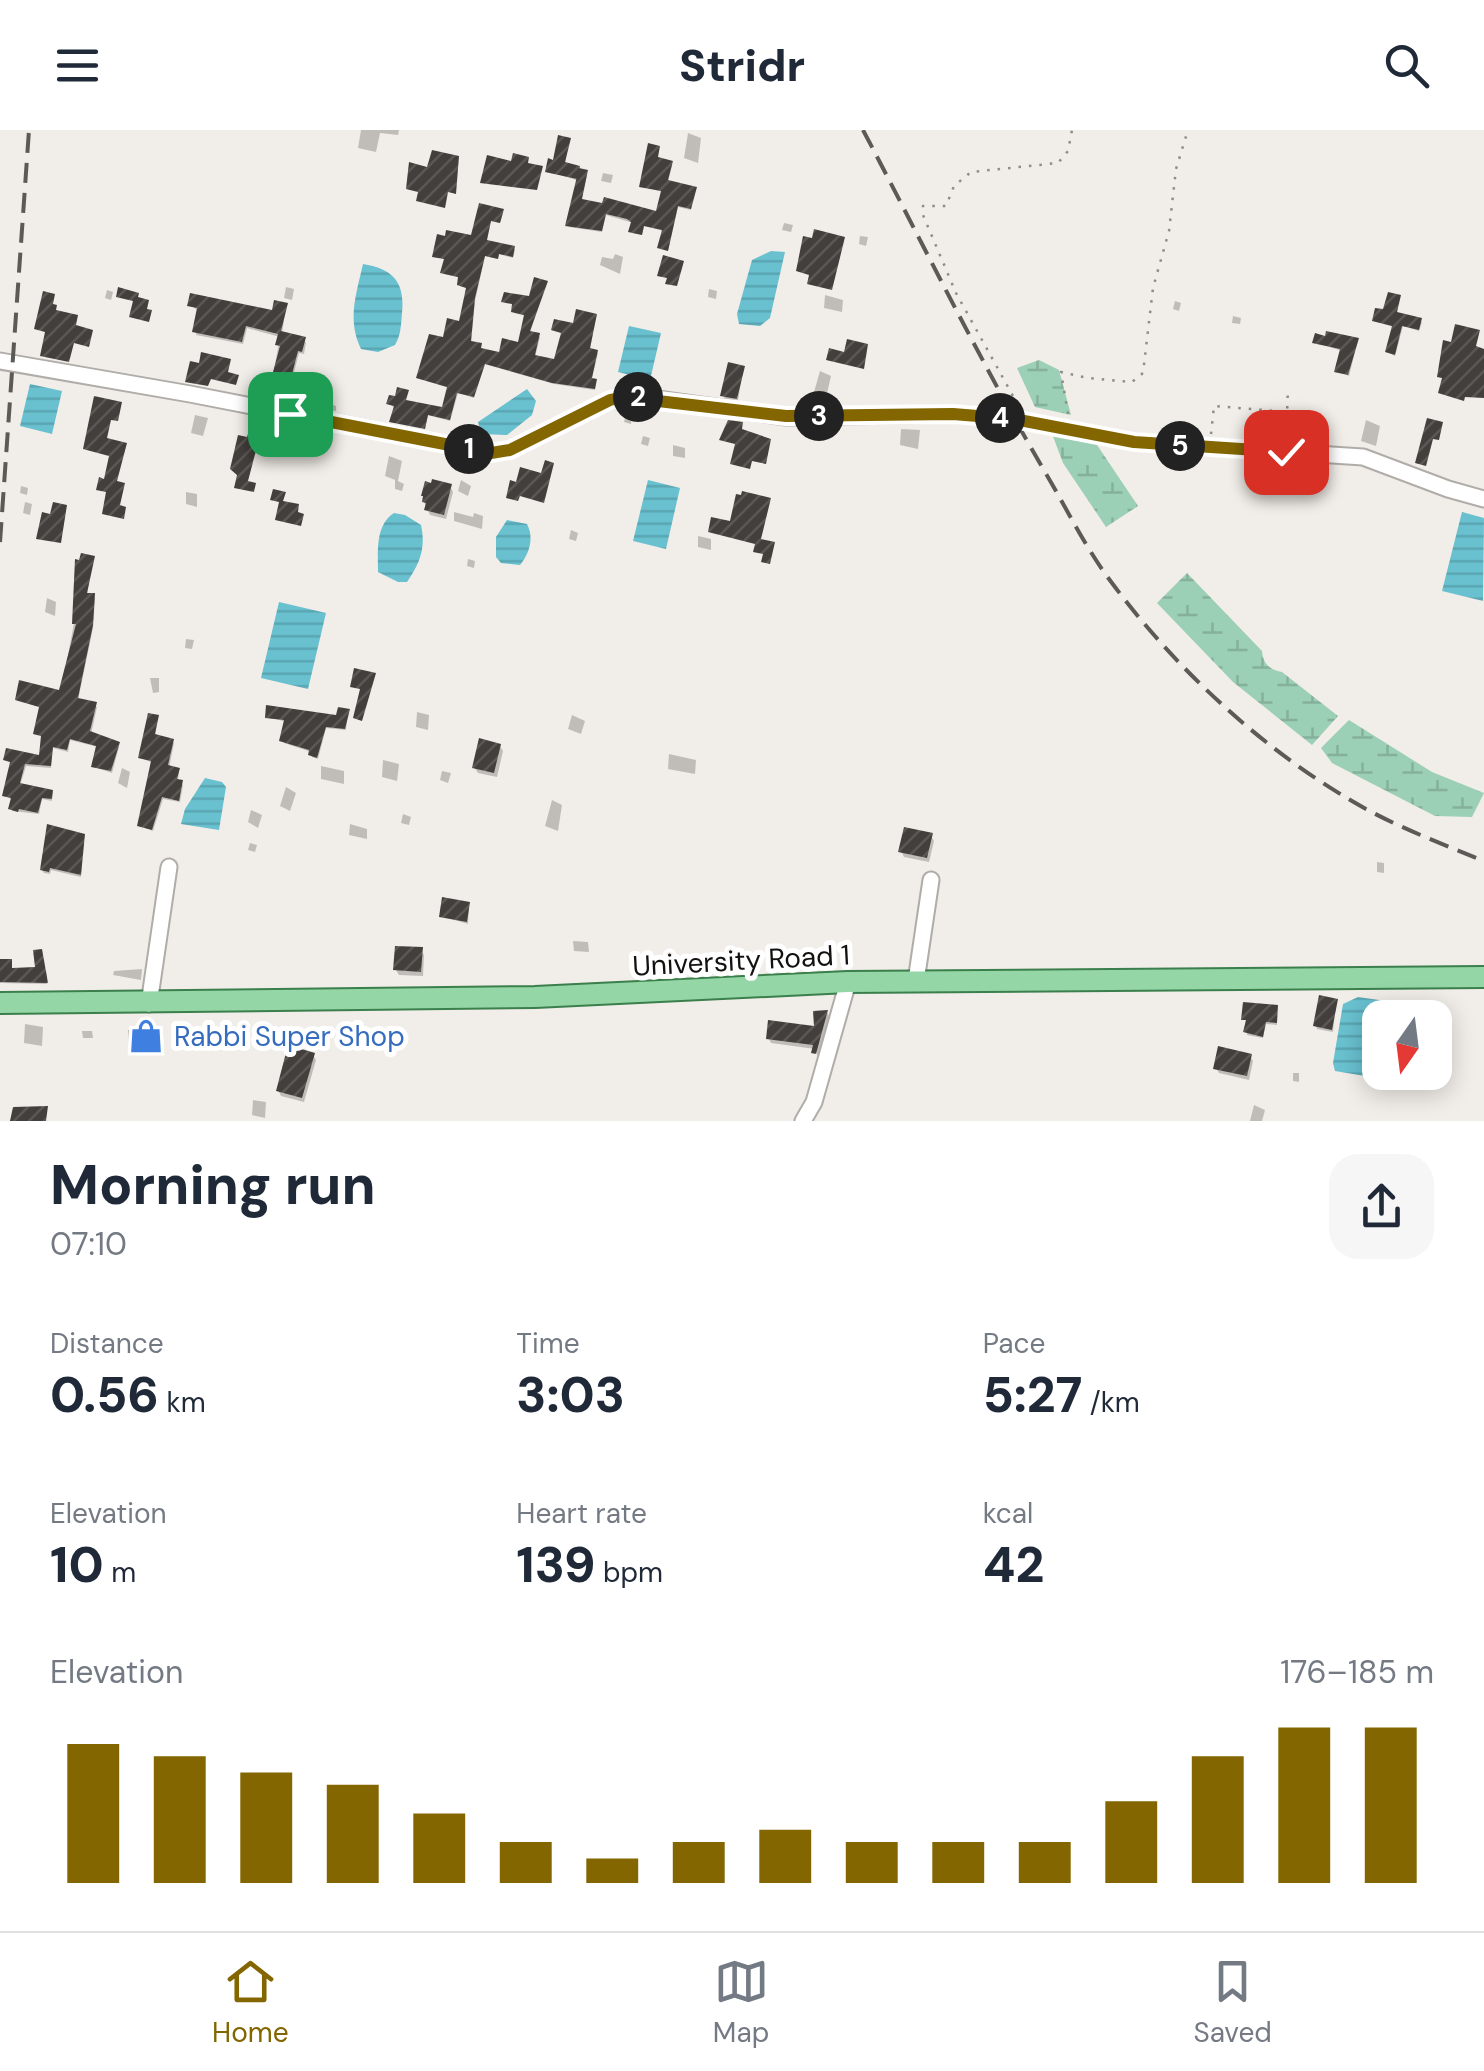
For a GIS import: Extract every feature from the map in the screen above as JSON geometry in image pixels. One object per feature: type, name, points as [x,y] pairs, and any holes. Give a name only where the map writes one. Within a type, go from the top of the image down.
[{"type":"main road","name":"University Road 1","points":[[0,1003],[535,997],[848,982],[1484,977]]},
{"type":"street","points":[[0,361],[491,453],[510,450],[610,400],[624,397],[786,416],[953,414],[1027,422],[1134,442],[1363,457],[1484,499]]},
{"type":"street","points":[[148,1004],[169,866]]},
{"type":"street","points":[[916,981],[931,880]]},
{"type":"street","points":[[803,1121],[814,1102],[848,982]]},
{"type":"path","points":[[1027,422],[956,293],[924,215],[924,206],[946,206],[954,186],[971,172],[1058,163],[1068,151],[1072,130]]},
{"type":"path","points":[[1072,430],[1061,386],[1062,372],[1132,382],[1143,373],[1153,288],[1168,231],[1176,169],[1188,130]]},
{"type":"path","points":[[1286,452],[1288,388]]},
{"type":"path","points":[[1211,448],[1208,440],[1214,406],[1288,412]]},
{"type":"green space","points":[[1039,360],[1059,370],[1071,415],[1035,407],[1017,368]]},
{"type":"green space","points":[[1051,431],[1095,442],[1138,506],[1106,527],[1063,463]]},
{"type":"green space","points":[[1187,573],[1262,651],[1268,666],[1282,672],[1338,716],[1312,745],[1233,682],[1157,603]]},
{"type":"green space","points":[[1349,720],[1432,772],[1484,793],[1472,817],[1435,816],[1332,763],[1321,748]]},
{"type":"water","points":[[771,251],[785,252],[770,318],[760,326],[739,324],[737,314],[752,260]]},
{"type":"water","points":[[363,264],[390,274],[402,293],[400,334],[395,345],[378,352],[361,349],[354,328]]},
{"type":"water","points":[[629,326],[661,333],[650,380],[618,372]]},
{"type":"water","points":[[30,384],[62,391],[52,434],[20,426]]},
{"type":"water","points":[[527,389],[536,401],[532,415],[507,435],[481,434],[478,422]]},
{"type":"water","points":[[648,480],[680,488],[666,549],[633,541]]},
{"type":"water","points":[[1462,512],[1484,518],[1483,601],[1442,591]]},
{"type":"water","points":[[394,513],[421,525],[421,555],[407,582],[378,572],[383,524]]},
{"type":"water","points":[[507,520],[527,524],[529,529],[530,545],[520,565],[501,563],[496,557],[496,537]]},
{"type":"water","points":[[279,602],[326,613],[308,689],[261,678]]},
{"type":"water","points":[[205,778],[222,782],[226,787],[219,830],[181,824],[185,809]]},
{"type":"water","points":[[1358,997],[1379,1000],[1362,1000],[1362,1076],[1335,1071],[1343,1004]]},
{"type":"building","points":[[558,135],[571,138],[565,162],[580,166],[577,179],[545,172],[548,158],[553,160]]},
{"type":"building","points":[[648,143],[660,146],[658,157],[673,161],[668,180],[697,187],[691,209],[678,206],[668,251],[657,248],[662,230],[644,226],[642,235],[628,232],[631,222],[627,219],[606,214],[602,231],[565,226],[579,168],[588,170],[582,199],[602,203],[604,197],[656,211],[661,191],[639,187]]},
{"type":"building","points":[[432,150],[459,156],[456,194],[448,192],[445,208],[416,201],[418,192],[406,189],[409,162],[427,167]]},
{"type":"building","points":[[513,153],[529,157],[528,163],[543,166],[537,190],[480,183],[487,155],[511,161]]},
{"type":"building","points":[[479,203],[504,209],[500,223],[491,221],[487,240],[515,246],[513,257],[485,256],[475,298],[471,341],[499,352],[502,338],[518,342],[524,315],[511,312],[512,304],[501,302],[504,292],[529,296],[534,277],[548,281],[530,331],[540,333],[535,355],[554,359],[561,333],[551,330],[554,319],[573,323],[576,309],[597,314],[590,348],[598,350],[592,378],[597,379],[595,389],[552,383],[485,364],[474,397],[457,393],[450,420],[428,415],[425,429],[389,422],[394,406],[386,404],[389,395],[395,396],[397,387],[409,390],[406,400],[442,407],[447,387],[416,378],[429,334],[443,337],[447,318],[459,321],[466,288],[457,285],[458,277],[440,273],[444,259],[432,257],[437,234],[445,236],[446,230],[471,235]]},
{"type":"building","points":[[814,229],[845,237],[832,290],[807,284],[809,275],[796,271],[803,236],[812,238]]},
{"type":"building","points":[[663,255],[684,261],[677,286],[665,284],[667,278],[657,276]]},
{"type":"building","points":[[118,287],[149,300],[149,322],[129,317],[133,301],[116,297]]},
{"type":"building","points":[[43,291],[55,294],[56,310],[78,315],[76,325],[93,330],[89,347],[74,343],[69,362],[40,356],[45,332],[34,329]]},
{"type":"building","points":[[1388,292],[1401,295],[1397,312],[1422,318],[1419,330],[1402,326],[1395,355],[1385,352],[1392,326],[1372,321],[1375,308],[1383,309]]},
{"type":"building","points":[[190,293],[272,310],[274,300],[288,303],[281,331],[306,337],[302,352],[298,351],[285,401],[266,398],[280,346],[275,345],[278,334],[246,326],[242,342],[192,332],[197,308],[187,306]]},
{"type":"building","points":[[1455,324],[1480,330],[1476,346],[1484,349],[1484,398],[1465,397],[1464,401],[1438,393],[1443,340],[1451,342]]},
{"type":"building","points":[[1326,331],[1359,338],[1348,375],[1334,372],[1340,349],[1312,343],[1315,333],[1325,336]]},
{"type":"building","points":[[847,339],[868,344],[864,369],[826,360],[829,348],[844,352]]},
{"type":"building","points":[[201,352],[231,359],[228,372],[239,375],[236,385],[211,379],[208,386],[185,382],[190,361],[199,363]]},
{"type":"building","points":[[728,362],[745,366],[737,399],[720,396]]},
{"type":"building","points":[[94,396],[122,402],[118,421],[111,420],[107,438],[127,443],[117,481],[125,483],[120,505],[126,507],[124,519],[102,514],[106,492],[96,490],[99,477],[104,479],[109,456],[83,449]]},
{"type":"building","points":[[253,418],[264,420],[248,481],[256,483],[254,492],[234,488],[237,475],[230,469],[238,435],[247,437]]},
{"type":"building","points":[[1427,418],[1443,422],[1439,440],[1433,439],[1426,466],[1415,463]]},
{"type":"building","points":[[728,420],[743,422],[742,429],[771,439],[766,464],[752,461],[750,469],[730,464],[735,444],[719,440]]},
{"type":"building","points":[[545,460],[554,463],[544,503],[520,496],[518,501],[506,498],[510,480],[516,482],[520,467],[541,473]]},
{"type":"building","points":[[432,479],[452,484],[444,515],[424,510],[426,503],[421,496],[425,481],[431,483]]},
{"type":"building","points":[[273,489],[286,492],[283,501],[299,504],[298,512],[304,514],[301,526],[275,520],[279,502],[270,500]]},
{"type":"building","points":[[742,491],[771,498],[761,539],[775,542],[770,564],[761,562],[763,554],[753,552],[755,544],[708,532],[711,517],[730,521],[736,494],[741,495]]},
{"type":"building","points":[[53,502],[67,505],[61,543],[36,539],[42,512],[50,514]]},
{"type":"building","points":[[81,553],[95,556],[87,593],[95,593],[93,625],[78,698],[97,702],[90,731],[120,742],[111,771],[91,767],[96,746],[70,739],[67,750],[53,747],[51,766],[25,764],[20,783],[53,790],[52,799],[42,798],[38,813],[19,809],[18,812],[8,809],[11,798],[2,796],[10,762],[3,760],[6,748],[39,755],[41,736],[33,734],[39,707],[15,700],[19,680],[59,690],[76,624],[72,624],[75,559],[79,560]]},
{"type":"building","points":[[354,668],[376,673],[362,721],[353,718],[360,689],[350,687]]},
{"type":"building","points":[[266,705],[336,715],[338,707],[350,709],[345,729],[326,727],[317,758],[308,755],[309,750],[279,741],[284,720],[265,718]]},
{"type":"building","points":[[148,713],[159,715],[155,734],[174,739],[168,765],[180,768],[177,779],[183,780],[179,801],[162,797],[152,830],[137,826],[151,761],[138,758]]},
{"type":"building","points":[[479,738],[501,744],[494,773],[472,768]]},
{"type":"building","points":[[47,824],[85,834],[81,875],[50,868],[49,872],[40,870]]},
{"type":"building","points":[[904,827],[933,833],[927,858],[898,852]]},
{"type":"building","points":[[442,897],[470,902],[467,922],[439,917]]},
{"type":"building","points":[[395,946],[423,947],[421,972],[393,970]]},
{"type":"building","points":[[42,949],[48,983],[0,982],[0,959],[12,959],[12,968],[35,967],[33,950]]},
{"type":"building","points":[[1319,995],[1338,999],[1332,1030],[1313,1026]]},
{"type":"building","points":[[1243,1002],[1278,1005],[1277,1023],[1266,1022],[1263,1037],[1243,1032]]},
{"type":"building","points":[[828,1010],[816,1054],[811,1053],[813,1045],[766,1039],[768,1020],[814,1026],[813,1011]]},
{"type":"building","points":[[288,1045],[315,1053],[302,1098],[276,1091]]},
{"type":"building","points":[[1218,1046],[1252,1054],[1247,1076],[1213,1069]]},
{"type":"building","points":[[48,1106],[46,1121],[10,1121],[13,1107]]},
{"type":"railway","points":[[0,542],[29,130]]},
{"type":"railway","points":[[863,130],[1021,430],[1094,557],[1137,615],[1222,704],[1285,757],[1368,810],[1484,861]]},
{"type":"place","name":"Rabbi Super Shop","points":[[146,1036]]},
{"type":"route","points":[[290,414],[491,453],[510,450],[610,400],[624,397],[786,416],[953,414],[1014,419],[1134,442],[1286,452]]}]
